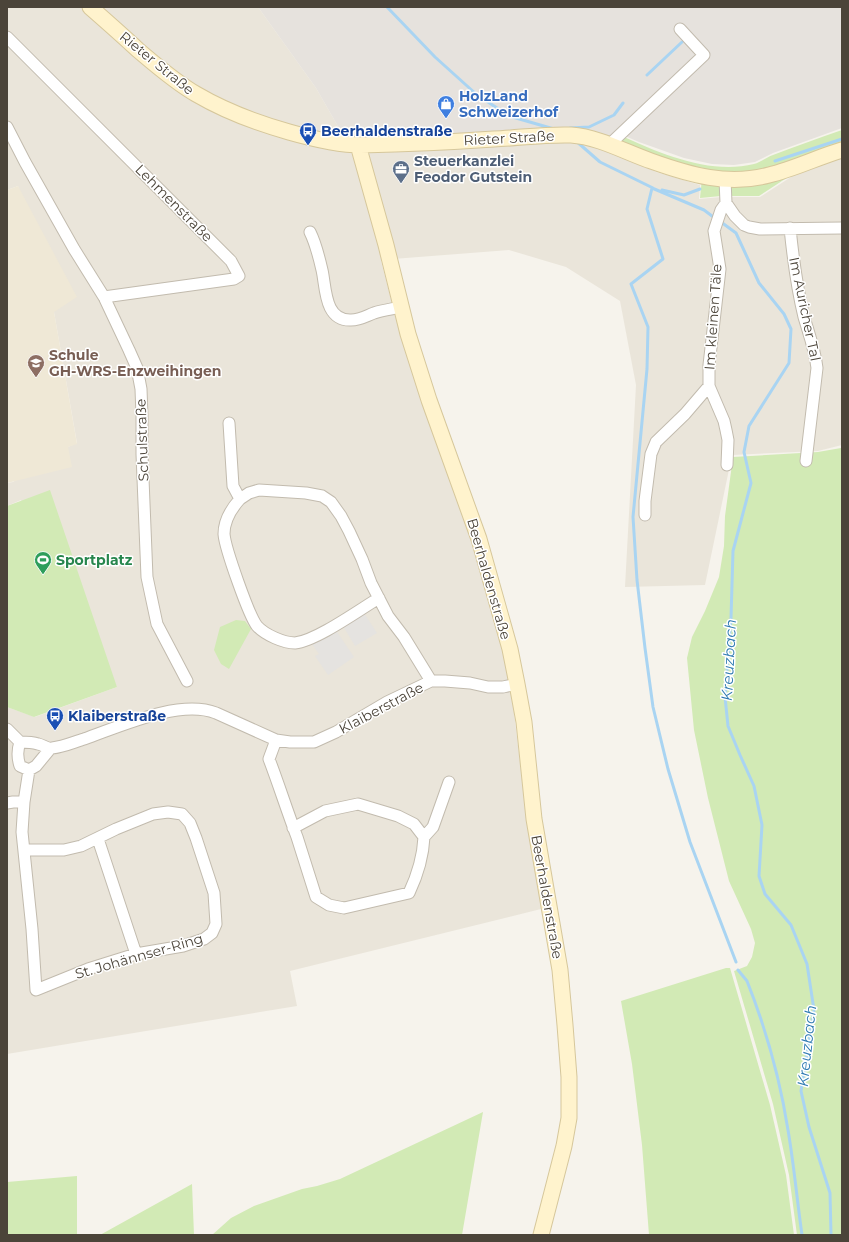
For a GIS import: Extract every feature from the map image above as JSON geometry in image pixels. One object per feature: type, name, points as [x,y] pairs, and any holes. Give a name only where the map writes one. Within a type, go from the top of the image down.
[{"type":"street","name":"Rieter Straße","points":[[90,7],[172,78],[194,93],[233,113],[277,129],[316,138],[358,145],[470,141],[570,135],[609,144],[643,159],[679,172],[713,179],[755,178],[770,175],[842,150]]},
{"type":"street","points":[[609,144],[704,55],[685,35]]},
{"type":"street","name":"Lehmenstraße","points":[[7,37],[231,261],[239,276],[234,279],[104,297]]},
{"type":"street","name":"Schulstraße","points":[[7,127],[74,249],[104,297],[137,368],[140,389],[147,577],[157,624],[187,681]]},
{"type":"street","name":"Beerhaldenstraße","points":[[358,145],[386,245],[401,308],[417,362],[429,400],[479,539],[510,649],[524,722],[534,819],[555,935],[562,986],[566,1025],[569,1097],[568,1128],[557,1177],[541,1235]]},
{"type":"street","points":[[725,179],[723,206],[744,225],[760,229],[842,228]]},
{"type":"street","name":"Im kleinen Täle","points":[[723,206],[714,231],[720,269],[709,365],[709,386],[724,421],[728,440],[727,465]]},
{"type":"street","name":"Im Auricher Tal","points":[[790,228],[793,260],[800,298],[816,355],[817,368],[806,461]]},
{"type":"street","points":[[310,232],[314,240],[323,271],[324,289],[329,306],[335,315],[349,320],[363,318],[383,310],[401,308]]},
{"type":"street","name":"Im kleinen Täle","points":[[645,514],[645,501],[651,454],[656,442],[685,414],[709,386]]},
{"type":"street","points":[[229,423],[233,486],[240,499]]},
{"type":"street","points":[[379,598],[318,635],[304,641],[295,643],[274,638],[258,627],[251,615],[226,546],[224,534],[226,521],[232,508],[248,492],[259,490],[306,492],[322,496],[331,502],[349,531],[371,583],[379,598],[388,616],[404,638],[431,681]]},
{"type":"street","name":"Klaiberstraße","points":[[50,749],[154,715],[174,711],[198,709],[216,713],[276,740],[290,742],[314,742],[336,732],[387,702],[431,681],[470,683],[488,687],[503,687],[517,684]]},
{"type":"street","points":[[7,729],[20,742],[40,744],[50,749],[36,766],[29,770],[20,766],[17,758],[20,742]]},
{"type":"street","points":[[276,740],[269,759],[316,896],[329,905],[344,908],[409,894],[419,872],[424,850],[424,837],[414,824],[398,816],[358,804],[325,811],[293,828]]},
{"type":"street","name":"St. Johännser-Ring","points":[[24,850],[64,850],[81,846],[116,829],[153,814],[168,812],[182,814],[190,823],[214,892],[216,924],[212,933],[204,939],[183,946],[136,954],[88,968],[36,990],[32,929],[22,832],[24,802],[29,770]]},
{"type":"street","points":[[424,837],[433,827],[449,782]]},
{"type":"street","points":[[7,803],[24,802]]},
{"type":"street","points":[[98,839],[136,954]]},
{"type":"shaded area","points":[[7,7],[258,7],[316,88],[347,142],[558,139],[601,147],[656,172],[700,185],[699,199],[722,197],[760,197],[808,166],[842,154],[842,445],[818,451],[732,455],[705,585],[625,587],[636,385],[620,301],[566,267],[509,250],[381,261],[399,330],[473,541],[502,640],[513,704],[522,779],[545,908],[290,971],[297,1006],[7,1054],[7,707],[35,717],[117,687],[21,500],[7,506],[7,483],[13,482],[68,447],[77,443],[54,312],[18,186],[7,190]]},
{"type":"shaded area","points":[[258,7],[842,7],[842,128],[773,153],[755,162],[734,165],[712,164],[684,158],[618,133],[610,139],[347,142],[316,88]]},
{"type":"shaded area","name":"Schule GH-WRS-Enzweihingen","points":[[18,186],[77,297],[54,312],[77,444],[68,447],[72,467],[7,483],[7,190]]},
{"type":"shaded area","points":[[364,613],[377,633],[355,646],[343,626]]},
{"type":"shaded area","points":[[335,629],[354,657],[328,675],[315,656],[319,654],[312,644]]},
{"type":"green space","points":[[842,130],[842,147],[808,164],[759,196],[721,196],[700,198],[703,168],[667,161],[617,142],[622,136],[653,150],[686,161],[721,167],[738,167],[757,163],[773,155]]},
{"type":"green space","points":[[841,448],[842,1235],[797,1235],[789,1175],[773,1104],[734,971],[747,966],[752,957],[755,943],[751,929],[729,881],[708,798],[694,730],[687,658],[692,637],[719,577],[724,546],[725,516],[733,457],[818,452]]},
{"type":"green space","name":"Sportplatz","points":[[50,490],[117,687],[34,717],[7,707],[7,506]]},
{"type":"green space","points":[[236,620],[245,621],[251,629],[229,669],[221,664],[214,650],[220,627]]},
{"type":"green space","points":[[730,968],[770,1105],[786,1175],[794,1235],[649,1235],[642,1145],[632,1064],[621,1001]]},
{"type":"green space","points":[[483,1112],[462,1235],[212,1235],[231,1218],[254,1206],[302,1189],[340,1179]]},
{"type":"green space","points":[[77,1176],[77,1235],[7,1235],[7,1182]]},
{"type":"green space","points":[[192,1184],[194,1235],[100,1235]]},
{"type":"waterway","points":[[387,7],[435,57],[476,94],[509,116],[554,129]]},
{"type":"waterway","points":[[647,75],[682,42]]},
{"type":"waterway","points":[[570,128],[589,127],[614,115],[623,103]]},
{"type":"waterway","points":[[775,161],[842,139]]},
{"type":"waterway","points":[[576,141],[600,162],[653,188]]},
{"type":"waterway","points":[[716,219],[704,210],[652,188],[647,209],[663,259],[631,284],[648,327],[647,369],[633,517],[637,580],[653,707],[668,769],[690,842],[736,962]]},
{"type":"waterway","points":[[662,190],[684,195],[700,189]]},
{"type":"waterway","name":"Kreuzbach","points":[[721,222],[736,233],[759,283],[784,314],[791,329],[789,363],[749,426],[744,452],[751,483],[733,551],[731,618],[725,697],[728,726],[754,786],[762,825],[759,876],[765,894],[791,925],[807,964],[814,1010],[801,1091],[809,1127],[830,1193],[831,1235]]},
{"type":"waterway","points":[[738,970],[747,981],[754,999],[777,1073],[790,1143],[802,1235]]},
{"type":"place","name":"HolzLand Schweizerhof","points":[[446,119]]},
{"type":"place","name":"Beerhaldenstraße","points":[[308,146]]},
{"type":"place","name":"Steuerkanzlei Feodor Gutstein","points":[[401,184]]},
{"type":"place","name":"Schule GH-WRS-Enzweihingen","points":[[36,378]]},
{"type":"place","name":"Sportplatz","points":[[43,575]]},
{"type":"place","name":"Klaiberstraße","points":[[55,731]]}]
